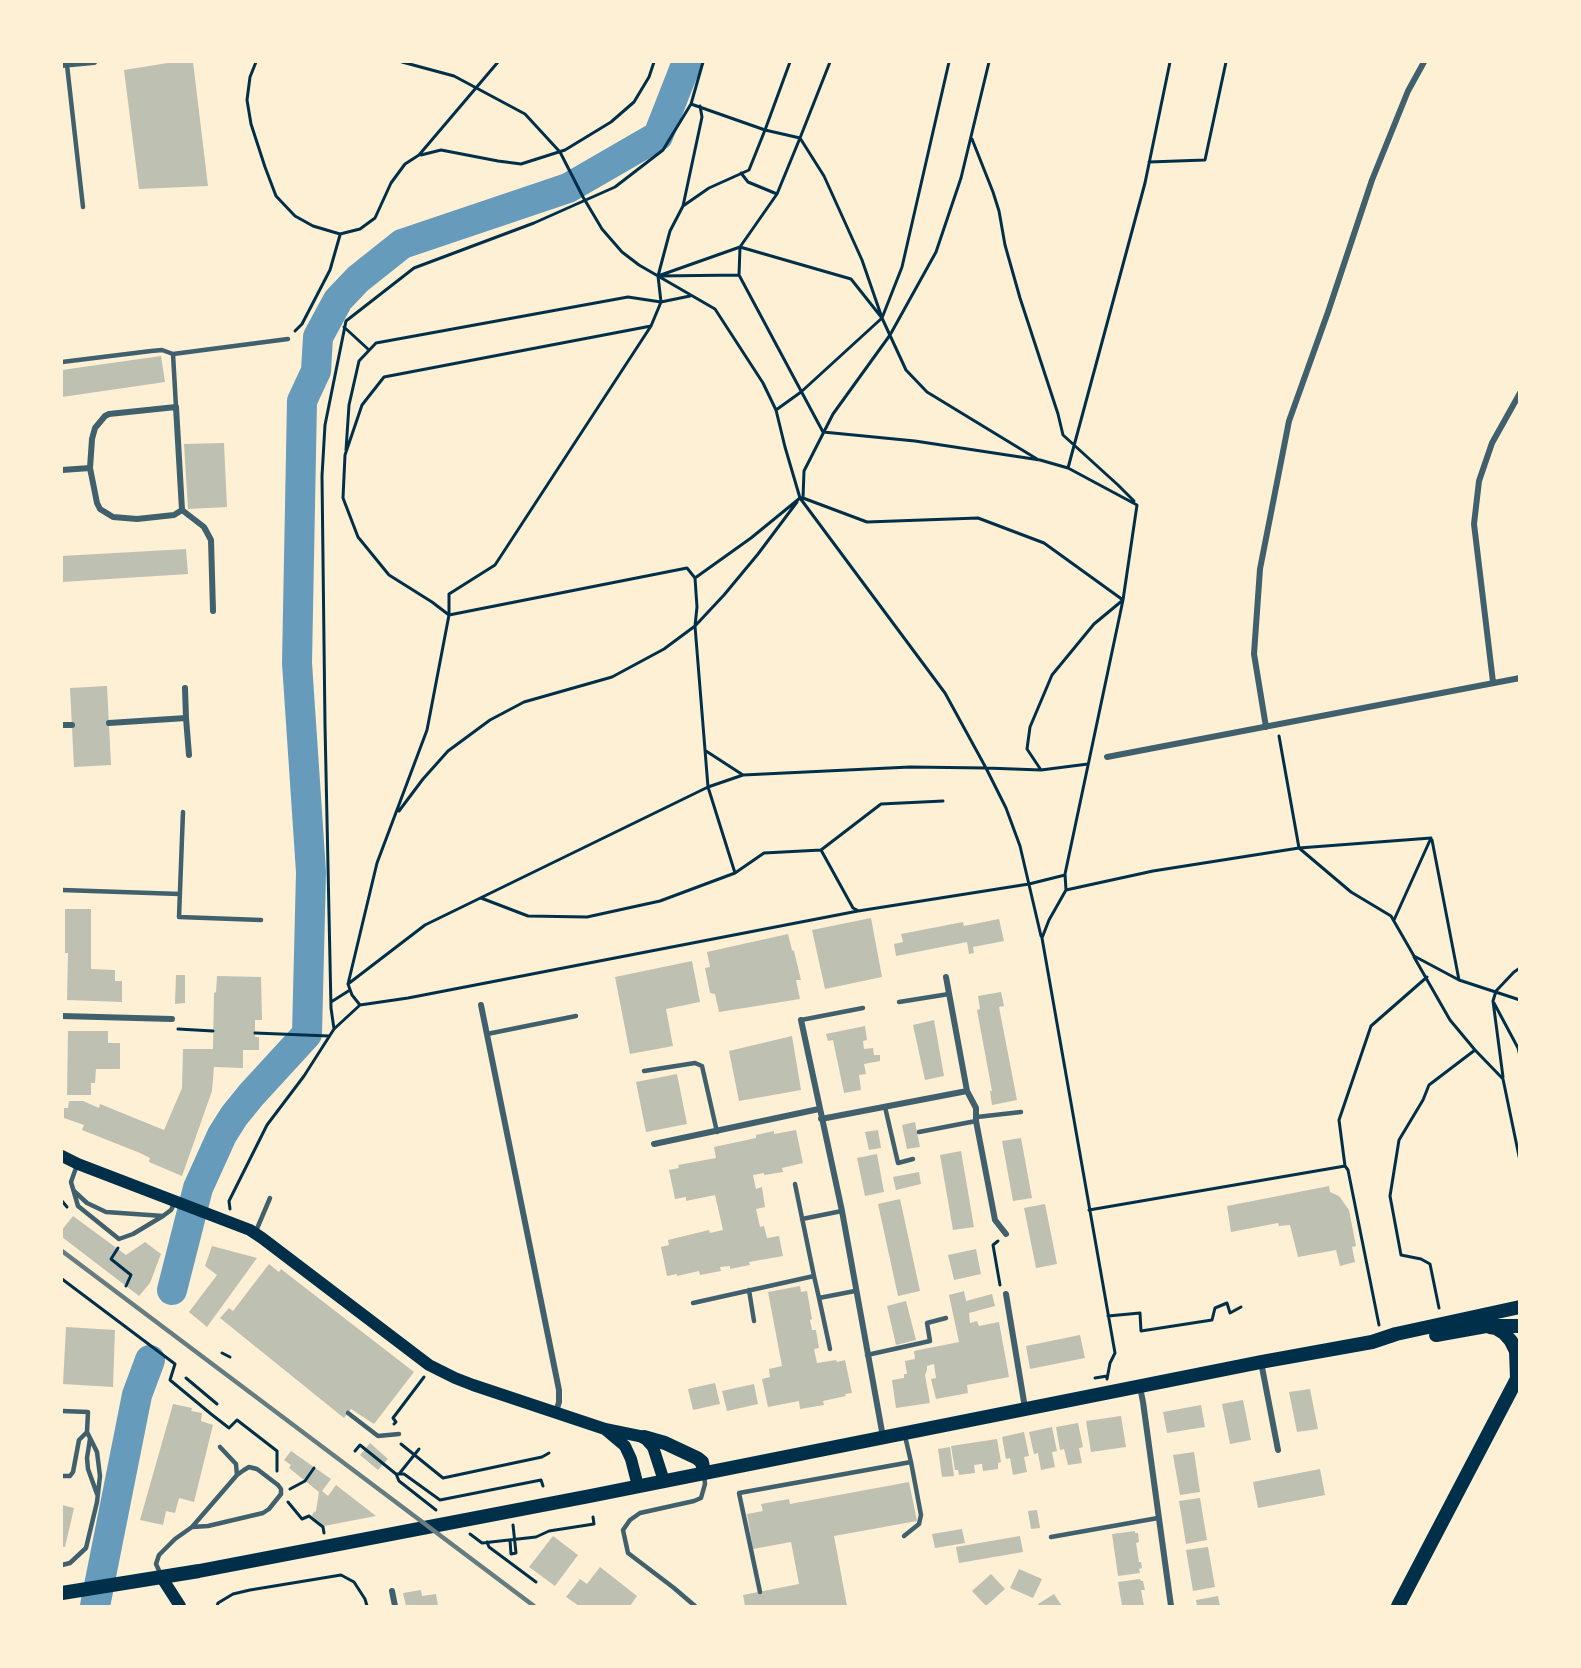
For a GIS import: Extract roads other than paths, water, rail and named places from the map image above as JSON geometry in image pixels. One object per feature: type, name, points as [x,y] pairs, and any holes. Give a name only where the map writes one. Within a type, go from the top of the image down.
[{"type":"main road","points":[[62,1155],[78,1164],[255,1233],[429,1365],[473,1385],[556,1413],[605,1429],[665,1443],[702,1462],[704,1473]]},
{"type":"main road","points":[[62,1593],[162,1578],[382,1537],[1260,1362],[1372,1342],[1396,1334],[1520,1307]]},
{"type":"main road","points":[[1372,1342],[1395,1342],[1486,1326],[1520,1326]]},
{"type":"main road","points":[[1398,1606],[1518,1376],[1516,1351],[1511,1341],[1496,1328],[1486,1326]]},
{"type":"main road","points":[[605,1429],[625,1446],[638,1486]]},
{"type":"main road","points":[[644,1437],[653,1447],[664,1481]]},
{"type":"main road","points":[[162,1578],[180,1606]]},
{"type":"street","points":[[64,65],[94,62]]},
{"type":"street","points":[[1266,727],[1254,654],[1260,569],[1289,421],[1372,180],[1408,91],[1424,62]]},
{"type":"street","points":[[1493,682],[1474,524],[1479,482],[1492,443],[1520,393]]},
{"type":"street","points":[[182,510],[174,514],[137,519],[112,517],[100,509],[90,468],[94,428],[105,416],[176,407],[182,510],[204,527],[211,540],[213,611]]},
{"type":"street","points":[[62,470],[90,468]]},
{"type":"street","points":[[1107,758],[1520,678]]},
{"type":"street","points":[[185,688],[189,755]]},
{"type":"street","points":[[109,723],[186,718]]},
{"type":"street","points":[[62,725],[72,725]]},
{"type":"street","points":[[946,977],[967,1091],[976,1108],[995,1220],[1006,1234]]},
{"type":"street","points":[[481,1005],[559,1390],[556,1413]]},
{"type":"street","points":[[62,1016],[172,1018]]},
{"type":"street","points":[[801,1020],[842,1211],[855,1291],[884,1437]]},
{"type":"street","points":[[821,1119],[967,1091]]},
{"type":"street","points":[[654,1144],[819,1109]]},
{"type":"street","points":[[1006,1294],[1025,1409]]},
{"type":"street","points":[[1260,1362],[1278,1450]]},
{"type":"street","points":[[1140,1386],[1171,1606]]},
{"type":"street","points":[[392,1591],[395,1606]]},
{"type":"lane","points":[[64,65],[84,207]]},
{"type":"lane","points":[[62,362],[151,351],[174,354],[288,339]]},
{"type":"lane","points":[[174,354],[176,407]]},
{"type":"lane","points":[[183,812],[179,917],[261,920]]},
{"type":"lane","points":[[62,890],[180,894]]},
{"type":"lane","points":[[899,1002],[949,994]]},
{"type":"lane","points":[[801,1020],[863,1008]]},
{"type":"lane","points":[[487,1034],[576,1016]]},
{"type":"lane","points":[[644,1071],[695,1063],[702,1066],[717,1132]]},
{"type":"lane","points":[[885,1107],[898,1162],[913,1159]]},
{"type":"lane","points":[[919,1132],[1021,1112]]},
{"type":"lane","points":[[78,1164],[71,1182],[78,1206],[119,1239],[134,1234],[179,1203]]},
{"type":"lane","points":[[795,1184],[830,1349]]},
{"type":"lane","points":[[73,1190],[87,1203],[106,1212],[163,1216]]},
{"type":"lane","points":[[255,1233],[270,1198]]},
{"type":"lane","points":[[802,1219],[842,1211]]},
{"type":"lane","points":[[693,1303],[814,1276]]},
{"type":"lane","points":[[749,1290],[754,1321]]},
{"type":"lane","points":[[819,1298],[855,1291]]},
{"type":"lane","points":[[867,1355],[930,1341],[927,1323],[946,1318]]},
{"type":"lane","points":[[62,1411],[88,1412],[87,1432],[97,1452],[100,1476],[98,1497],[86,1548],[70,1563],[62,1565]]},
{"type":"lane","points":[[348,1413],[378,1436],[399,1434]]},
{"type":"lane","points":[[62,1476],[70,1476],[73,1472],[79,1440],[87,1432]]},
{"type":"lane","points":[[904,1433],[921,1515],[919,1524],[904,1536]]},
{"type":"lane","points":[[90,1439],[88,1469],[98,1497]]},
{"type":"lane","points":[[220,1446],[236,1464],[237,1475]]},
{"type":"lane","points":[[759,1592],[739,1493],[911,1462]]},
{"type":"lane","points":[[162,1578],[156,1564],[159,1555],[175,1539],[192,1527],[237,1475],[249,1467],[257,1469],[271,1479],[281,1491],[269,1509],[263,1513],[208,1526],[192,1527]]},
{"type":"lane","points":[[695,1606],[628,1553],[623,1530],[630,1520],[640,1513],[701,1498],[705,1484],[704,1473]]},
{"type":"lane","points":[[1050,1537],[1158,1518]]},
{"type":"waterway","points":[[172,1290],[198,1188],[222,1135],[251,1095],[307,1034],[311,872],[297,663],[302,401],[316,371],[318,337],[338,300],[358,279],[402,244],[568,188],[658,136],[687,62]]},
{"type":"waterway","points":[[95,1606],[137,1395],[150,1360]]},
{"type":"railway","points":[[62,1251],[534,1606]]}]
